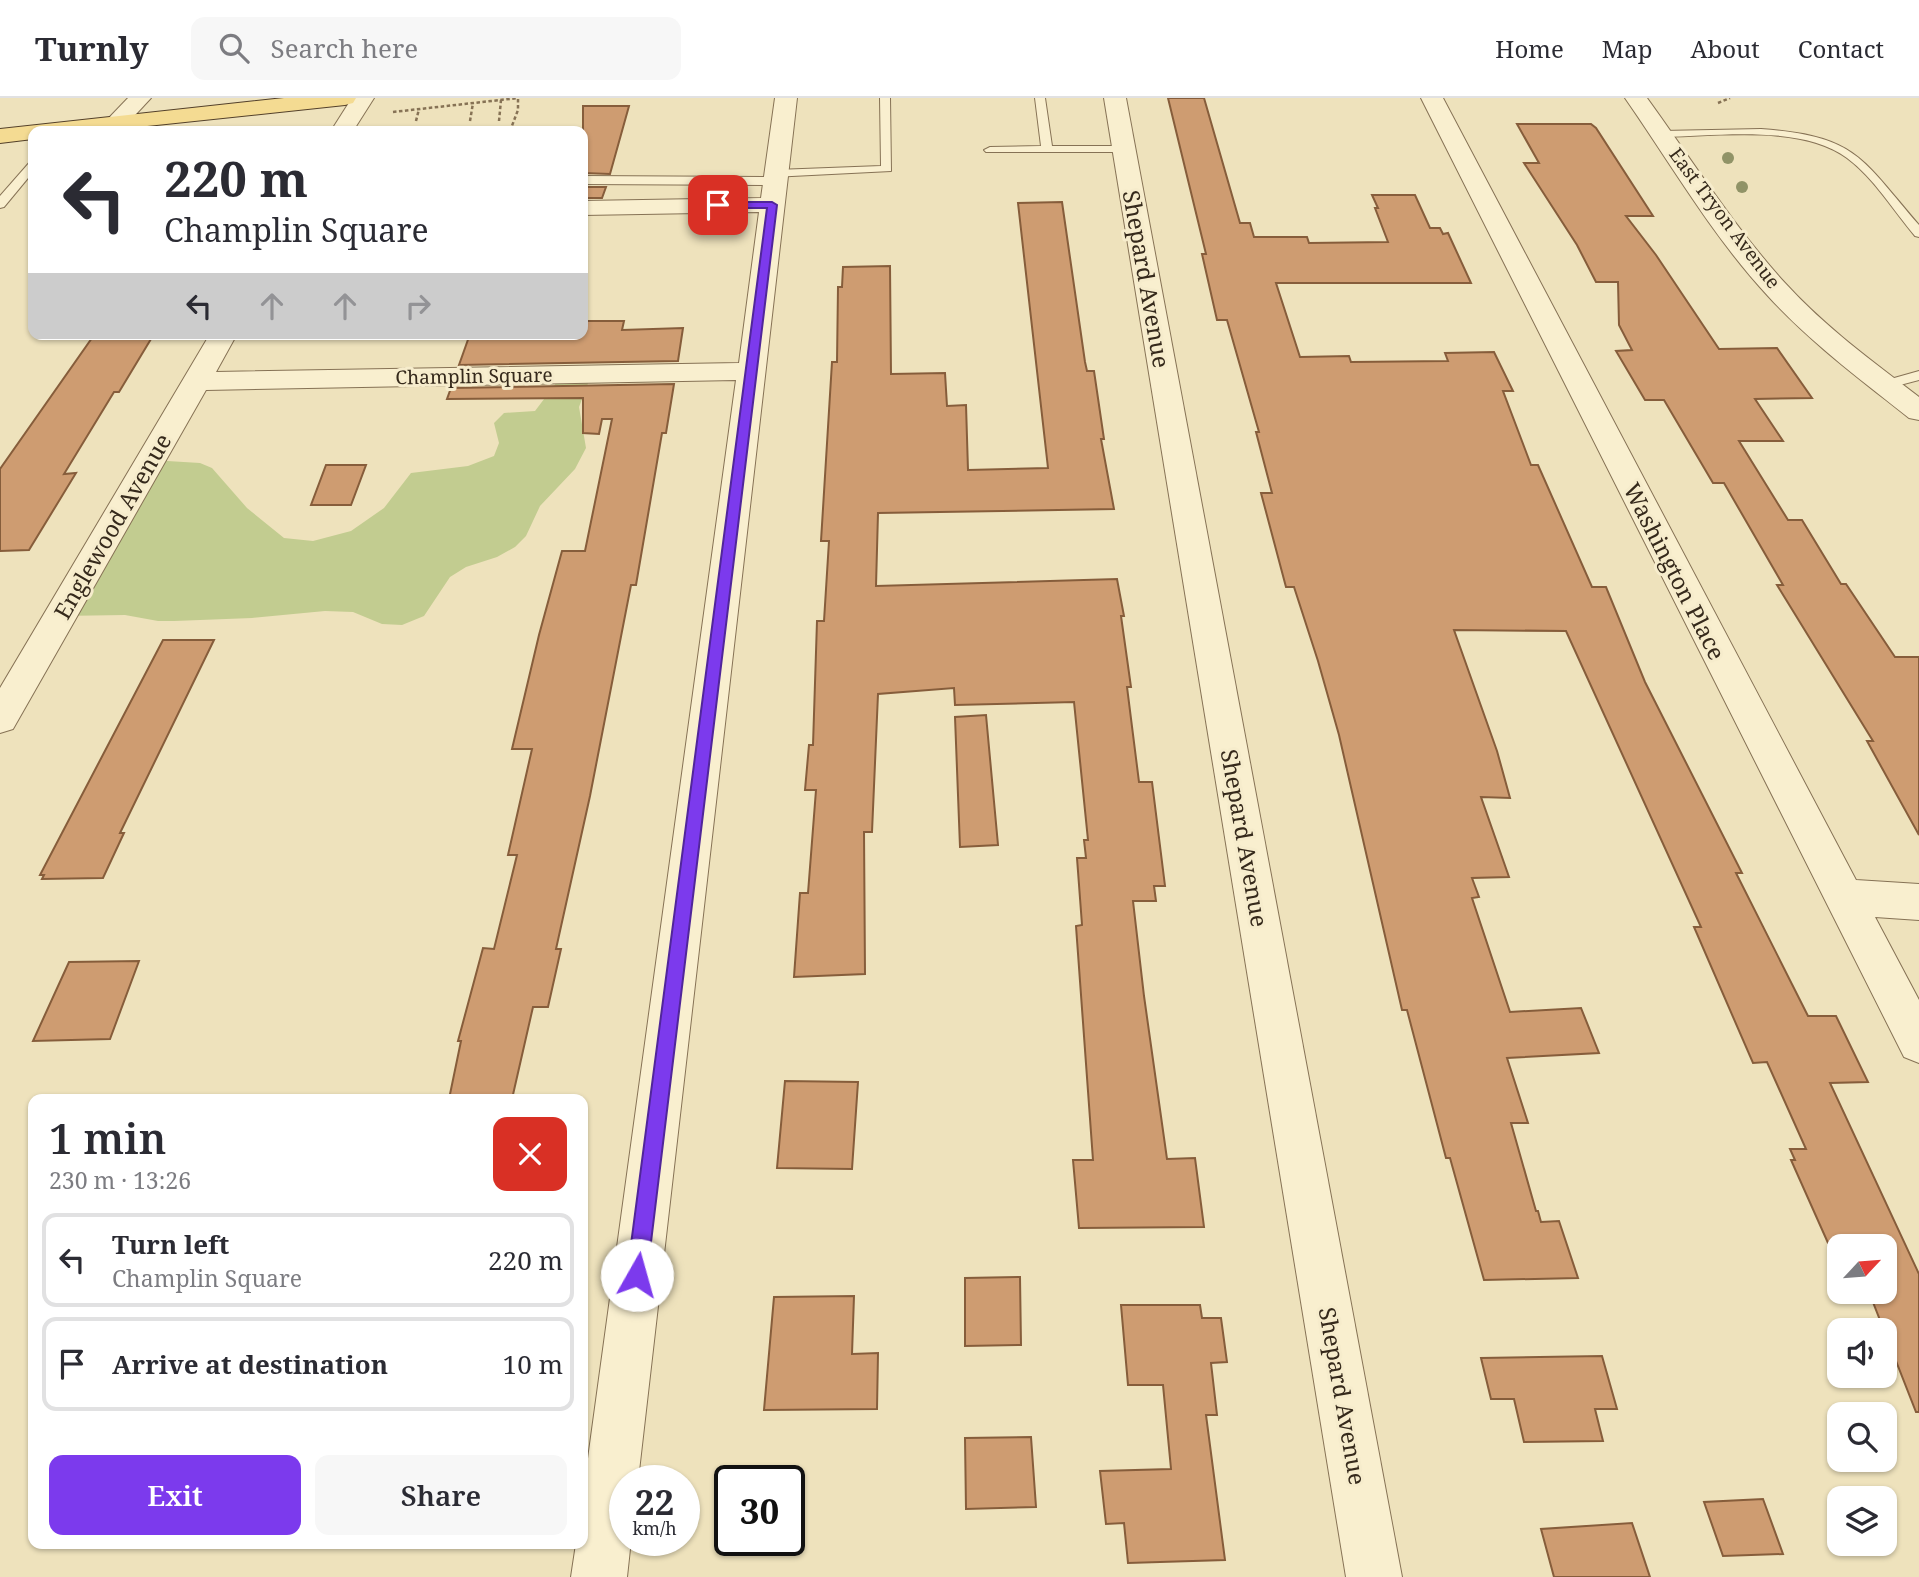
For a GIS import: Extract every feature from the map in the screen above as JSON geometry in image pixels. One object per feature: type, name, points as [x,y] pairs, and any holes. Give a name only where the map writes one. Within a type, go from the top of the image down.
[{"type":"main road","points":[[88,126],[345,98]]},
{"type":"main road","points":[[0,136],[28,133]]},
{"type":"street","points":[[116,123],[140,98]]},
{"type":"street","points":[[149,119],[170,98]]},
{"type":"street","points":[[345,126],[363,98]]},
{"type":"street","points":[[599,1577],[786,98]]},
{"type":"street","name":"Shepard Avenue","points":[[1115,98],[1374,1577]]},
{"type":"street","name":"Washington Place","points":[[1432,98],[1919,1043]]},
{"type":"street","name":"East Tryon Avenue","points":[[1636,98],[1759,269],[1803,316],[1919,411]]},
{"type":"street","points":[[588,207],[775,186]]},
{"type":"street","name":"Englewood Avenue","points":[[0,719],[220,340]]},
{"type":"street","name":"Champlin Square","points":[[197,380],[751,371]]},
{"type":"street","points":[[1843,897],[1919,902]]},
{"type":"lane","points":[[588,180],[775,186],[887,169],[885,98]]},
{"type":"lane","points":[[1040,98],[1046,150]]},
{"type":"lane","points":[[1662,134],[1792,134],[1833,145],[1852,156],[1919,233]]},
{"type":"lane","points":[[990,150],[1124,149]]},
{"type":"lane","points":[[0,205],[28,171]]},
{"type":"lane","points":[[1885,385],[1919,375]]},
{"type":"path","points":[[383,113],[518,98],[518,110],[512,126]]},
{"type":"path","points":[[499,121],[501,100]]},
{"type":"path","points":[[470,121],[473,103]]},
{"type":"path","points":[[416,121],[419,109]]},
{"type":"green space","points":[[592,373],[579,407],[586,448],[575,469],[540,506],[526,536],[515,547],[497,557],[466,567],[450,577],[424,616],[402,625],[382,624],[353,612],[325,611],[252,618],[174,621],[125,615],[60,616],[151,460],[200,463],[212,468],[247,508],[284,538],[313,541],[351,531],[384,508],[411,473],[468,466],[494,456],[499,443],[494,423],[504,413],[535,411],[563,374]]},
{"type":"building","points":[[1168,98],[1204,98],[1240,223],[1250,223],[1254,237],[1307,237],[1309,243],[1388,242],[1372,195],[1415,195],[1430,228],[1440,228],[1443,234],[1448,233],[1471,283],[1276,283],[1300,357],[1349,356],[1351,362],[1448,361],[1445,353],[1494,352],[1513,391],[1503,391],[1531,465],[1538,465],[1592,587],[1606,587],[1645,682],[1742,873],[1736,873],[1808,1016],[1836,1016],[1868,1082],[1830,1083],[1919,1274],[1919,1412],[1916,1412],[1897,1363],[1897,1318],[1879,1318],[1874,1304],[1897,1304],[1897,1234],[1827,1234],[1827,1241],[1791,1160],[1795,1160],[1790,1149],[1806,1149],[1767,1062],[1753,1063],[1694,927],[1701,927],[1566,631],[1454,630],[1497,751],[1510,798],[1481,797],[1509,877],[1472,878],[1479,897],[1472,898],[1510,1012],[1581,1008],[1599,1053],[1507,1058],[1528,1123],[1511,1123],[1536,1211],[1541,1222],[1559,1221],[1578,1278],[1484,1280],[1450,1158],[1446,1158],[1407,1010],[1402,1010],[1339,735],[1318,661],[1294,587],[1286,587],[1261,493],[1272,493],[1256,432],[1259,432],[1227,320],[1217,320],[1202,254],[1206,254]]},
{"type":"building","points":[[583,106],[629,106],[610,174],[588,173],[588,126],[583,126]]},
{"type":"building","points":[[1517,124],[1591,124],[1596,128],[1653,216],[1626,216],[1656,255],[1719,349],[1777,348],[1812,398],[1755,399],[1783,441],[1739,441],[1788,520],[1802,520],[1841,584],[1846,584],[1895,657],[1919,657],[1919,835],[1867,741],[1873,741],[1777,585],[1783,585],[1724,483],[1713,483],[1664,400],[1645,400],[1616,351],[1632,350],[1619,325],[1618,282],[1596,282],[1577,245],[1524,163],[1539,163]]},
{"type":"building","points":[[588,187],[606,187],[602,198],[588,198]]},
{"type":"building","points":[[1062,202],[1085,362],[1087,371],[1094,371],[1104,439],[1101,439],[1114,509],[878,513],[876,586],[1117,579],[1124,616],[1121,616],[1131,687],[1127,687],[1139,782],[1152,782],[1165,886],[1154,886],[1156,901],[1133,901],[1144,996],[1167,1159],[1195,1158],[1204,1227],[1079,1228],[1073,1160],[1093,1160],[1076,926],[1082,925],[1077,858],[1086,858],[1084,840],[1088,840],[1074,702],[955,705],[954,688],[878,694],[872,832],[864,832],[865,974],[794,977],[800,893],[808,893],[816,790],[805,790],[809,745],[813,745],[817,621],[824,621],[829,541],[821,541],[832,362],[837,362],[838,287],[842,287],[843,267],[890,266],[891,374],[945,373],[947,406],[966,405],[968,470],[1048,468],[1018,203]]},
{"type":"building","points":[[588,321],[624,321],[622,330],[683,328],[678,361],[459,365],[468,340],[588,340]]},
{"type":"building","points":[[91,340],[150,340],[119,392],[114,392],[64,474],[76,473],[29,550],[0,551],[0,469]]},
{"type":"building","points":[[674,384],[666,433],[662,433],[636,585],[631,585],[590,796],[556,949],[561,949],[548,1007],[533,1007],[513,1094],[450,1094],[461,1041],[458,1041],[483,948],[494,949],[517,855],[508,855],[532,749],[512,749],[539,635],[562,551],[585,551],[612,419],[602,419],[599,434],[583,433],[583,398],[447,399],[451,388]]},
{"type":"building","points":[[326,465],[366,465],[351,505],[311,505]]},
{"type":"building","points":[[163,640],[214,640],[120,833],[124,833],[103,878],[42,879],[44,875],[40,875]]},
{"type":"building","points":[[986,715],[998,845],[960,847],[955,717]]},
{"type":"building","points":[[139,961],[110,1039],[33,1041],[69,962]]},
{"type":"building","points":[[785,1081],[858,1082],[852,1169],[777,1168]]},
{"type":"building","points":[[1020,1277],[1021,1345],[965,1346],[965,1278]]},
{"type":"building","points":[[854,1296],[852,1354],[878,1353],[877,1409],[764,1410],[774,1297]]},
{"type":"building","points":[[1121,1305],[1200,1305],[1202,1318],[1221,1318],[1227,1362],[1211,1363],[1217,1415],[1206,1415],[1225,1560],[1128,1563],[1124,1523],[1106,1524],[1100,1471],[1171,1469],[1163,1385],[1128,1385]]},
{"type":"building","points":[[1602,1356],[1617,1409],[1595,1409],[1603,1441],[1524,1442],[1514,1399],[1491,1399],[1481,1358]]},
{"type":"building","points":[[1031,1437],[1036,1507],[966,1509],[965,1438]]},
{"type":"building","points":[[1763,1499],[1783,1554],[1723,1556],[1704,1502]]},
{"type":"building","points":[[1632,1523],[1650,1577],[1554,1577],[1541,1529]]},
{"type":"route","points":[[637,1275],[772,205],[718,205]]}]
